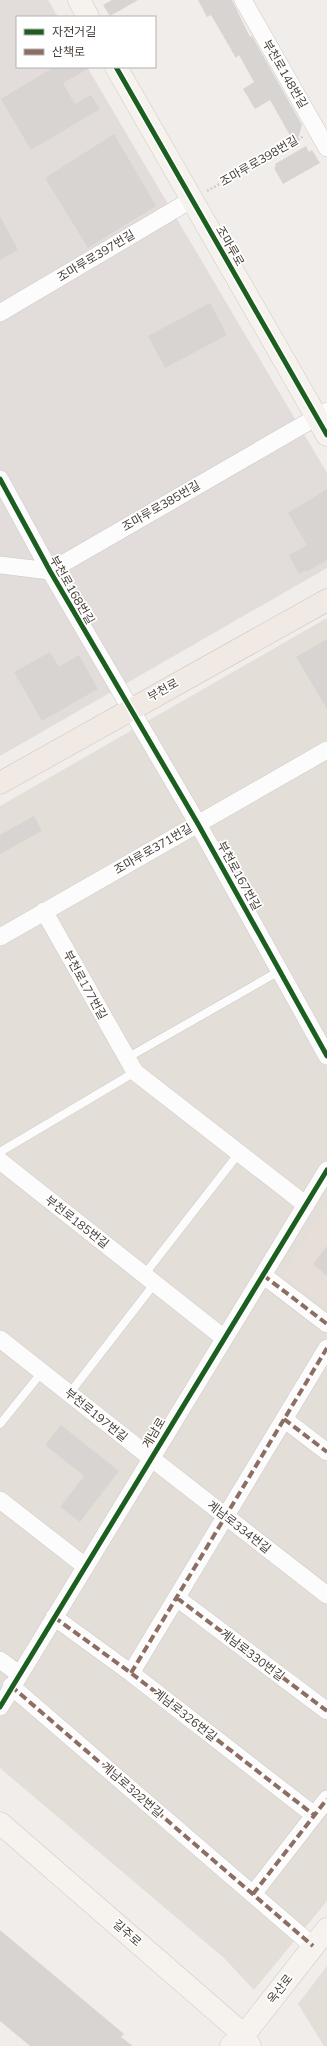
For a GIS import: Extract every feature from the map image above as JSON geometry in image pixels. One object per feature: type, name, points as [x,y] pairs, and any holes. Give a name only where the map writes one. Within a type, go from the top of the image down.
[{"type":"main road","name":"부천로","points":[[0,783],[327,600]]},
{"type":"street","points":[[79,0],[87,16]]},
{"type":"street","name":"부천로148번길","points":[[243,0],[327,148]]},
{"type":"street","name":"조마루로","points":[[117,68],[191,200],[324,421]]},
{"type":"street","name":"조마루로397번길","points":[[0,313],[191,200]]},
{"type":"street","name":"조마루로385번길","points":[[50,571],[324,421]]},
{"type":"street","name":"부천로168번길","points":[[0,479],[50,571],[130,709]]},
{"type":"street","points":[[0,565],[50,571]]},
{"type":"street","name":"부천로167번길","points":[[130,709],[198,824],[327,1056]]},
{"type":"street","name":"조마루로371번길","points":[[0,937],[198,824],[325,755]]},
{"type":"street","name":"부천로177번길","points":[[44,911],[131,1065],[239,1153],[306,1205]]},
{"type":"street","name":"부천로185번길","points":[[0,1161],[224,1338]]},
{"type":"street","name":"계남로","points":[[0,1707],[15,1680],[327,1170]]},
{"type":"street","points":[[263,1274],[327,1324]]},
{"type":"street","name":"부천로197번길","points":[[0,1339],[151,1458]]},
{"type":"street","points":[[131,1673],[327,1348]]},
{"type":"street","points":[[284,1419],[327,1452]]},
{"type":"street","name":"계남로334번길","points":[[151,1458],[327,1595]]},
{"type":"street","points":[[0,1500],[85,1566]]},
{"type":"street","name":"계남로330번길","points":[[176,1598],[327,1712]]},
{"type":"street","name":"계남로326번길","points":[[54,1617],[131,1673],[314,1815]]},
{"type":"street","name":"계남로322번길","points":[[0,1660],[15,1680],[313,1946]]},
{"type":"street","points":[[253,1894],[327,1799]]},
{"type":"street","name":"길주로","points":[[0,1823],[242,2042]]},
{"type":"street","name":"옥산로","points":[[242,2042],[327,1929]]},
{"type":"lane","points":[[0,1152],[131,1065],[197,1018],[280,970]]},
{"type":"lane","points":[[69,1394],[239,1153]]},
{"type":"lane","points":[[0,1424],[42,1372]]},
{"type":"shaded area","points":[[0,0],[48,0],[57,16],[16,16],[16,68],[88,68],[327,473],[327,568],[0,756]]},
{"type":"shaded area","points":[[327,618],[327,1208],[285,1275],[327,1307],[327,1901],[254,1990],[224,1958],[0,1768],[0,806]]},
{"type":"shaded area","points":[[327,1208],[327,1307],[285,1275]]},
{"type":"shaded area","points":[[327,1966],[327,2046],[324,2046],[298,2004]]},
{"type":"building","points":[[112,0],[138,0],[110,16],[103,5]]},
{"type":"building","points":[[198,0],[232,0],[250,37],[252,36],[302,125],[296,146],[270,100],[255,109],[243,89],[254,82],[239,55],[236,58],[211,15],[207,17]]},
{"type":"building","points":[[52,68],[89,68],[63,83],[75,104],[91,95],[100,109],[31,150],[1,99]]},
{"type":"building","points":[[114,134],[156,206],[88,248],[45,178]]},
{"type":"building","points":[[306,146],[309,152],[312,150],[320,163],[283,184],[274,168],[276,166],[275,164]]},
{"type":"building","points":[[0,216],[18,250],[0,260]]},
{"type":"building","points":[[210,303],[227,335],[165,368],[148,336]]},
{"type":"building","points":[[327,489],[327,560],[306,572],[306,570],[299,574],[289,555],[307,545],[288,513]]},
{"type":"building","points":[[327,639],[327,709],[296,657]]},
{"type":"building","points":[[50,652],[59,667],[79,655],[98,689],[42,721],[14,672]]},
{"type":"building","points":[[34,816],[42,831],[0,854],[0,835]]},
{"type":"building","points":[[327,1246],[327,1276],[313,1264]]},
{"type":"building","points":[[61,1425],[119,1471],[80,1522],[60,1507],[84,1476],[45,1445]]},
{"type":"building","points":[[0,1930],[124,2034],[121,2037],[133,2046],[30,2046],[0,2021]]},
{"type":"marked path","points":[[263,1275],[327,1324]]},
{"type":"marked path","points":[[131,1673],[327,1348]]},
{"type":"marked path","points":[[284,1419],[327,1452]]},
{"type":"marked path","points":[[177,1598],[327,1711]]},
{"type":"marked path","points":[[54,1617],[131,1673],[314,1815]]},
{"type":"marked path","points":[[11,1686],[313,1946]]},
{"type":"marked path","points":[[253,1894],[327,1799]]},
{"type":"cycle path","points":[[117,68],[327,435]]},
{"type":"cycle path","points":[[0,479],[50,571],[198,824],[327,1056]]},
{"type":"cycle path","points":[[0,1707],[327,1170]]}]
